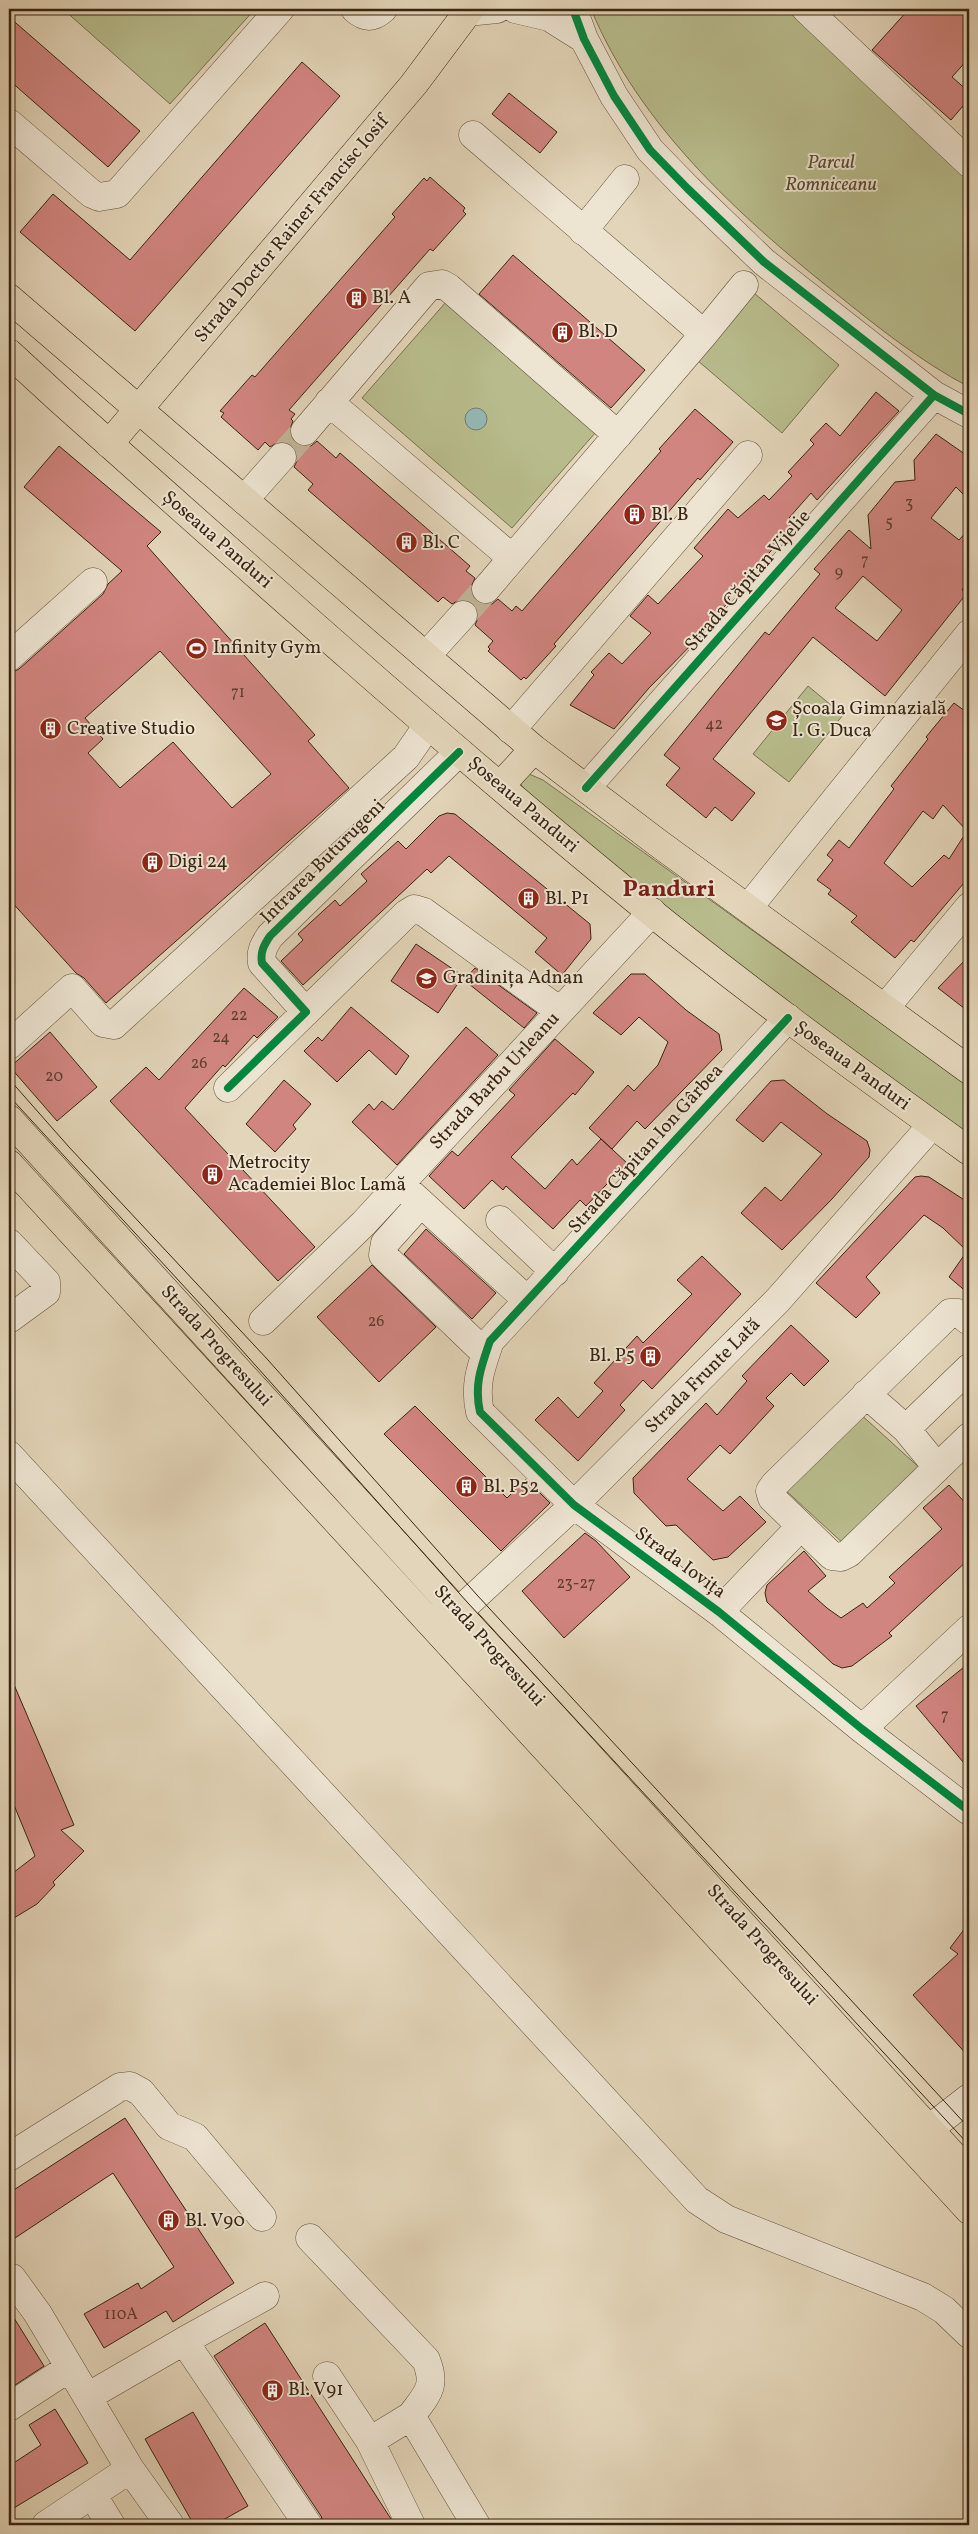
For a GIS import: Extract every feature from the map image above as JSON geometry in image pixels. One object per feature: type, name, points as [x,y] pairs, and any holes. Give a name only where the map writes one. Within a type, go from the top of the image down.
[{"type":"main road","name":"Strada Doctor Rainer Francisc Iosif","points":[[109,444],[139,411],[414,84],[468,10]]},
{"type":"main road","points":[[9,298],[534,749],[969,1070]]},
{"type":"main road","name":"Șoseaua Panduri","points":[[9,353],[109,444],[458,752],[652,912],[788,1018],[969,1151]]},
{"type":"main road","points":[[500,786],[534,749]]},
{"type":"main road","name":"Strada Progresului","points":[[9,1119],[458,1612],[920,2138],[969,2210]]},
{"type":"main road","name":"Strada Progresului","points":[[9,1164],[437,1631],[920,2138],[969,2173]]},
{"type":"main road","points":[[437,1631],[458,1612]]},
{"type":"street","points":[[9,123],[92,194],[99,197],[117,194],[280,9]]},
{"type":"street","points":[[355,9],[368,17],[377,14],[383,9]]},
{"type":"street","points":[[468,10],[497,9]]},
{"type":"street","points":[[515,9],[549,17],[584,39]]},
{"type":"street","points":[[573,9],[584,39],[626,115],[650,150],[688,189],[764,262],[934,394],[969,414]]},
{"type":"street","points":[[806,9],[969,163]]},
{"type":"street","points":[[473,134],[582,231],[704,334]]},
{"type":"street","points":[[582,231],[625,179]]},
{"type":"street","points":[[305,431],[430,286],[442,284],[449,288],[618,435]]},
{"type":"street","points":[[486,589],[744,285]]},
{"type":"street","name":"Strada Căpitan Vijelie","points":[[586,788],[934,394]]},
{"type":"street","points":[[329,402],[512,558]]},
{"type":"street","points":[[511,730],[748,455]]},
{"type":"street","points":[[244,500],[282,457]]},
{"type":"street","points":[[9,657],[93,582]]},
{"type":"street","points":[[426,656],[463,615]]},
{"type":"street","points":[[748,908],[969,634]]},
{"type":"street","points":[[9,1045],[72,988],[103,1023],[114,1025],[406,757],[428,725]]},
{"type":"street","name":"Intrarea Buturugeni","points":[[306,1012],[266,968],[261,956],[264,946],[277,929],[458,752]]},
{"type":"street","points":[[885,1008],[969,907]]},
{"type":"street","points":[[228,1088],[406,914],[414,909],[424,912],[560,1011]]},
{"type":"street","name":"Strada Barbu Urleanu","points":[[263,1321],[364,1224],[652,912]]},
{"type":"street","name":"Strada Căpitan Ion Gârbea","points":[[527,1300],[555,1272],[788,1018]]},
{"type":"street","name":"Strada Frunte Lată","points":[[458,1612],[574,1505],[778,1300],[932,1125]]},
{"type":"street","points":[[400,1184],[527,1300]]},
{"type":"street","points":[[421,1203],[385,1243],[383,1254],[485,1353]]},
{"type":"street","points":[[500,1220],[555,1272]]},
{"type":"street","points":[[9,1244],[46,1282],[48,1287],[46,1292],[9,1319]]},
{"type":"street","name":"Strada Iovița","points":[[527,1300],[490,1341],[485,1353],[476,1393],[480,1412],[574,1505],[719,1612],[862,1729],[969,1811]]},
{"type":"street","points":[[969,1321],[959,1313],[950,1313],[774,1484],[770,1491],[772,1498],[832,1556],[842,1557],[849,1553],[969,1437]]},
{"type":"street","points":[[906,1429],[969,1368]]},
{"type":"street","points":[[866,1394],[906,1429],[937,1467]]},
{"type":"street","points":[[9,1455],[698,2200],[726,2219],[923,2297],[944,2310],[969,2334]]},
{"type":"street","points":[[719,1612],[800,1527]]},
{"type":"street","points":[[862,1729],[969,1629]]},
{"type":"street","points":[[9,2157],[120,2087],[130,2086],[142,2092],[169,2126],[195,2137],[262,2217]]},
{"type":"street","points":[[920,2138],[969,2098]]},
{"type":"street","points":[[310,2238],[426,2360],[431,2373],[432,2386],[412,2416],[370,2440]]},
{"type":"street","points":[[9,2280],[12,2278],[38,2314],[130,2469],[170,2525]]},
{"type":"street","points":[[87,2397],[265,2296]]},
{"type":"street","points":[[184,2341],[308,2525]]},
{"type":"street","points":[[9,2407],[69,2368]]},
{"type":"street","points":[[327,2376],[370,2440],[411,2525]]},
{"type":"street","points":[[412,2416],[476,2525]]},
{"type":"street","points":[[46,2525],[130,2469]]},
{"type":"street","points":[[92,2494],[111,2525]]},
{"type":"green space","points":[[63,9],[255,9],[170,104]]},
{"type":"green space","name":"Parcul Romniceanu","points":[[591,9],[786,9],[969,177],[969,387],[916,354],[866,317],[797,262],[727,199],[663,129],[611,51]]},
{"type":"green space","points":[[754,293],[839,365],[782,433],[697,360]]},
{"type":"green space","points":[[446,302],[596,432],[512,528],[362,398]]},
{"type":"green space","points":[[808,686],[843,715],[789,782],[753,754]]},
{"type":"green space","points":[[529,774],[543,780],[969,1086],[969,1135],[808,1017],[563,829],[521,785],[522,779]]},
{"type":"green space","points":[[858,1412],[922,1470],[845,1545],[782,1487]]},
{"type":"water","points":[[476,408],[484,411],[487,419],[484,427],[476,430],[468,427],[465,419],[468,411]]},
{"type":"building","points":[[909,9],[969,9],[969,58],[952,77],[969,92],[969,99],[951,120],[872,50]]},
{"type":"building","points":[[9,17],[140,131],[108,167],[9,80]]},
{"type":"building","points":[[302,62],[340,96],[135,331],[20,232],[53,194],[130,260]]},
{"type":"building","points":[[509,93],[557,132],[540,153],[492,114]]},
{"type":"building","points":[[430,177],[465,208],[463,211],[466,214],[433,251],[430,249],[289,410],[295,414],[291,419],[293,421],[290,436],[295,443],[311,446],[317,441],[336,458],[340,453],[470,566],[466,571],[475,578],[471,587],[471,595],[476,601],[492,604],[498,599],[512,611],[516,606],[522,611],[695,409],[733,442],[700,480],[698,478],[554,644],[556,646],[526,679],[524,677],[521,680],[488,651],[490,649],[488,647],[493,641],[475,625],[478,611],[473,603],[459,600],[452,604],[443,597],[438,602],[308,490],[313,484],[294,467],[297,461],[297,453],[292,445],[278,442],[270,447],[265,442],[258,450],[221,417],[224,413],[220,411],[252,375],[255,377],[395,217],[392,214],[424,178],[427,181]]},
{"type":"building","name":"Bl. D","points":[[513,255],[645,370],[611,408],[479,294]]},
{"type":"building","points":[[876,392],[899,411],[817,500],[811,493],[789,518],[797,524],[728,598],[730,600],[698,638],[649,688],[614,729],[570,705],[594,675],[591,672],[609,653],[622,664],[651,633],[630,616],[648,595],[658,604],[703,556],[694,548],[728,509],[738,518],[764,495],[769,500],[792,476],[788,472],[814,444],[810,440],[826,423],[840,436]]},
{"type":"building","points":[[936,434],[969,457],[969,500],[956,487],[931,518],[959,540],[969,529],[969,580],[962,590],[967,593],[885,696],[813,637],[713,759],[755,793],[732,821],[715,807],[706,818],[666,785],[680,768],[664,755],[765,632],[769,635],[820,574],[814,569],[849,530],[871,549],[868,515],[895,482],[915,480],[914,460]],"holes":[[[863,576],[902,610],[877,641],[835,608]]]},
{"type":"building","points":[[59,446],[161,532],[147,546],[315,735],[308,741],[349,788],[106,1003],[9,899],[9,674],[19,669],[103,594],[108,584],[122,571],[24,487]],"holes":[[[160,651],[271,774],[232,808],[173,742],[120,788],[88,753],[103,739],[85,718]]]},
{"type":"building","points":[[954,703],[969,714],[969,877],[914,942],[911,940],[895,958],[851,922],[857,916],[828,894],[831,890],[817,880],[833,860],[827,855],[839,840],[849,848],[894,789],[891,786],[928,739],[926,737]],"holes":[[[943,805],[967,831],[949,859],[944,855],[912,887],[884,863],[923,811],[933,819]]]},
{"type":"building","points":[[447,813],[455,814],[590,924],[591,939],[562,975],[535,952],[547,938],[449,856],[431,873],[427,869],[303,985],[281,961],[303,940],[298,934],[335,900],[340,906],[367,881],[361,874],[398,841],[406,849],[439,816]]},
{"type":"building","name":"Gradinița Adnan","points":[[416,944],[463,976],[438,1013],[391,981]]},
{"type":"building","points":[[969,956],[969,1012],[938,988]]},
{"type":"building","points":[[475,968],[537,1013],[524,1028],[464,980]]},
{"type":"building","points":[[631,974],[645,974],[686,1010],[719,1034],[722,1050],[645,1129],[637,1121],[612,1149],[589,1128],[628,1085],[634,1091],[658,1065],[668,1042],[639,1017],[621,1035],[593,1013]]},
{"type":"building","name":"Metrocity Academiei Bloc Lamă","points":[[244,988],[278,1017],[257,1038],[254,1035],[225,1067],[223,1065],[185,1108],[315,1247],[278,1281],[110,1101],[146,1067],[159,1080]]},
{"type":"building","points":[[351,1007],[409,1056],[396,1075],[369,1050],[337,1082],[304,1051],[318,1037],[322,1041]]},
{"type":"building","points":[[466,1027],[498,1055],[397,1165],[352,1122],[369,1104],[374,1110],[382,1101],[393,1110]]},
{"type":"building","points":[[50,1032],[97,1087],[57,1121],[10,1067]]},
{"type":"building","points":[[555,1039],[594,1072],[575,1095],[573,1093],[511,1157],[545,1189],[572,1159],[577,1165],[601,1139],[627,1163],[586,1206],[580,1200],[553,1229],[506,1186],[503,1190],[492,1180],[464,1209],[429,1176],[452,1151],[458,1156],[515,1095],[509,1090]]},
{"type":"building","points":[[284,1080],[311,1104],[293,1125],[296,1129],[275,1152],[246,1124]]},
{"type":"building","points":[[784,1080],[826,1113],[867,1141],[870,1150],[869,1157],[832,1199],[782,1250],[741,1213],[765,1187],[781,1201],[822,1154],[781,1122],[763,1142],[736,1120],[771,1081]]},
{"type":"building","points":[[915,1177],[929,1177],[969,1203],[969,1294],[949,1277],[967,1251],[943,1228],[924,1215],[866,1277],[880,1293],[856,1318],[816,1283]]},
{"type":"building","points":[[426,1229],[496,1293],[472,1319],[404,1254]]},
{"type":"building","name":"Bl. P5","points":[[702,1256],[741,1294],[652,1389],[643,1380],[620,1405],[625,1410],[578,1461],[535,1420],[558,1397],[578,1418],[603,1391],[594,1383],[637,1336],[643,1343],[692,1294],[677,1280]]},
{"type":"building","points":[[372,1265],[436,1327],[379,1382],[317,1317]]},
{"type":"building","points":[[791,1325],[829,1361],[804,1386],[791,1373],[766,1398],[774,1406],[730,1454],[720,1445],[687,1479],[723,1511],[740,1496],[766,1522],[728,1557],[713,1560],[676,1525],[666,1526],[634,1493],[633,1478],[706,1403],[717,1415],[747,1381],[742,1376]]},
{"type":"building","name":"Bl. P52","points":[[415,1406],[507,1498],[526,1479],[550,1503],[501,1551],[384,1434]]},
{"type":"building","points":[[949,1485],[969,1507],[969,1559],[889,1633],[892,1636],[852,1666],[842,1668],[833,1664],[767,1602],[765,1593],[767,1585],[804,1551],[826,1576],[808,1591],[841,1618],[863,1603],[867,1608],[895,1583],[889,1577],[942,1529],[923,1508]]},
{"type":"building","points":[[585,1533],[596,1541],[630,1577],[564,1638],[522,1591]]},
{"type":"building","points":[[969,1663],[969,1769],[916,1706]]},
{"type":"building","points":[[9,1673],[74,1825],[61,1830],[84,1851],[53,1882],[55,1885],[37,1904],[9,1921],[9,1876],[35,1856],[9,1793]]},
{"type":"building","points":[[969,1923],[969,2057],[913,1995],[958,1954],[950,1948]]},
{"type":"building","name":"Bl. V90","points":[[125,2118],[234,2283],[173,2322],[166,2311],[104,2348],[84,2314],[138,2283],[141,2289],[174,2267],[113,2173],[9,2242],[9,2193]]},
{"type":"building","points":[[9,2310],[44,2366],[9,2389]]},
{"type":"building","name":"Bl. V91","points":[[265,2323],[394,2525],[324,2525],[321,2516],[214,2356]]},
{"type":"building","points":[[55,2409],[88,2463],[9,2511],[9,2466],[41,2445],[29,2425]]},
{"type":"building","points":[[193,2412],[248,2506],[214,2525],[194,2525],[145,2439]]},
{"type":"tunnel","points":[[282,457],[305,431]]},
{"type":"tunnel","points":[[463,615],[486,589]]},
{"type":"tram line","points":[[9,1079],[69,1147],[268,1360],[477,1595],[969,2128]]},
{"type":"tram line","points":[[9,1096],[214,1319],[468,1603],[969,2145]]},
{"type":"cycle path","points":[[573,9],[584,39],[614,96],[650,150],[688,189],[764,262],[934,395],[969,414]]},
{"type":"cycle path","points":[[586,788],[934,395]]},
{"type":"cycle path","points":[[228,1088],[306,1012],[262,963],[263,949],[270,936],[459,752]]},
{"type":"cycle path","points":[[788,1018],[490,1341],[481,1368],[478,1385],[480,1412],[574,1505],[719,1612],[862,1729],[969,1811]]},
{"type":"place","name":"Bl. A","points":[[356,298]]},
{"type":"place","name":"Bl. D","points":[[562,332]]},
{"type":"place","name":"Bl. B","points":[[635,515]]},
{"type":"place","name":"Bl. C","points":[[406,543]]},
{"type":"place","name":"Infinity Gym","points":[[197,648]]},
{"type":"place","name":"Școala Gimnazială I. G. Duca","points":[[776,720]]},
{"type":"place","name":"Creative Studio","points":[[51,729]]},
{"type":"place","name":"Digi 24","points":[[152,862]]},
{"type":"place","name":"Bl. P1","points":[[529,899]]},
{"type":"place","name":"Gradinița Adnan","points":[[427,978]]},
{"type":"place","name":"Metrocity Academiei Bloc Lamă","points":[[212,1174]]},
{"type":"place","name":"Bl. P5","points":[[651,1356]]},
{"type":"place","name":"Bl. P52","points":[[467,1487]]},
{"type":"place","name":"Bl. V90","points":[[169,2221]]},
{"type":"place","name":"Bl. V91","points":[[272,2390]]},
{"type":"district","name":"Panduri","points":[[669,890]]}]
